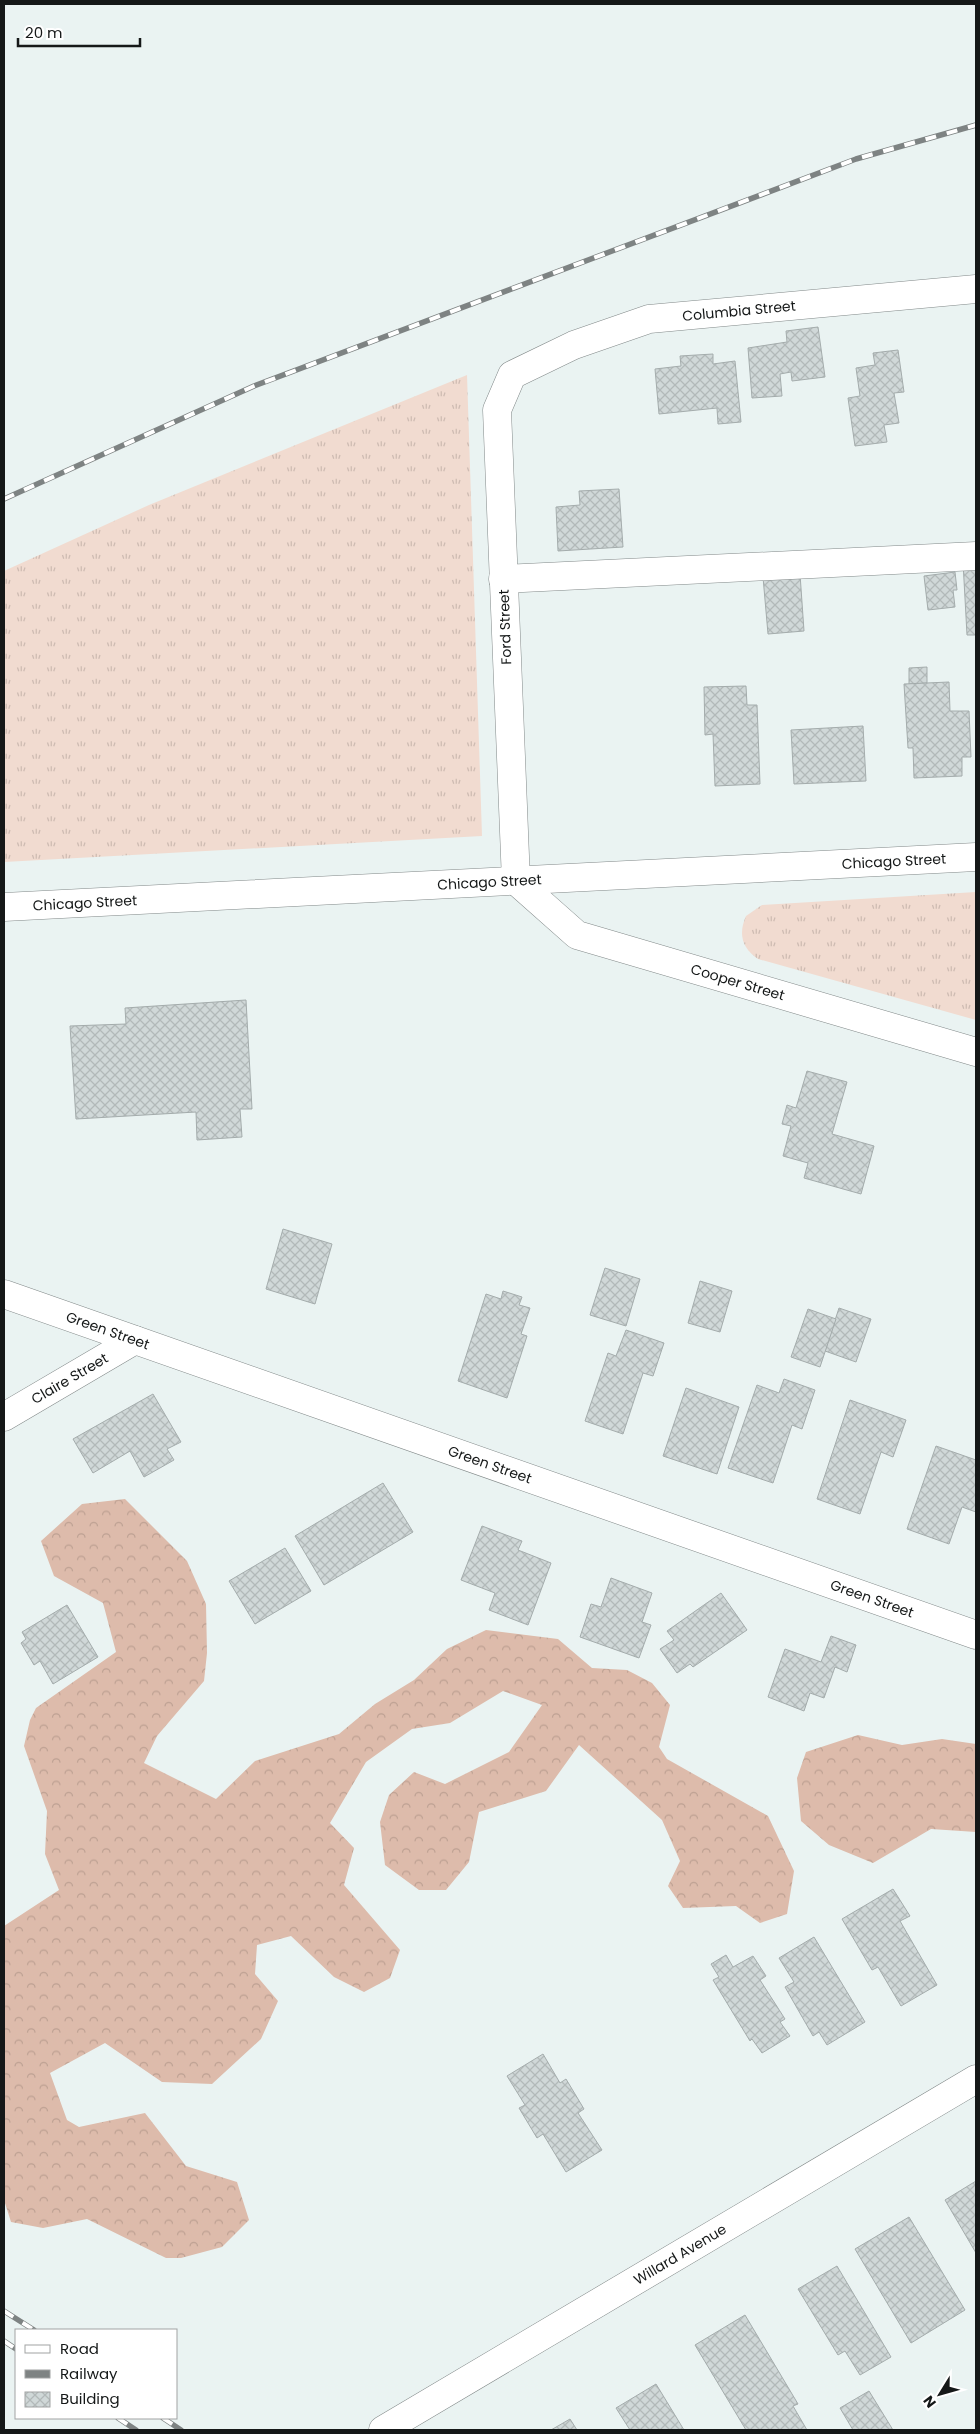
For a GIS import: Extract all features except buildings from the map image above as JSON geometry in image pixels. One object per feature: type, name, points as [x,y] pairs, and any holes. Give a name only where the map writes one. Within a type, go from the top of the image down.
[{"type":"street","name":"Columbia Street","points":[[512,375],[574,345],[649,319],[976,288]]},
{"type":"street","name":"Ford Street","points":[[512,375],[497,410],[516,881]]},
{"type":"street","points":[[503,579],[976,556]]},
{"type":"street","name":"Chicago Street","points":[[4,907],[976,857]]},
{"type":"street","name":"Cooper Street","points":[[516,881],[577,936],[976,1052]]},
{"type":"street","name":"Green Street","points":[[4,1294],[976,1635]]},
{"type":"street","name":"Claire Street","points":[[4,1417],[135,1340]]},
{"type":"street","name":"Willard Avenue","points":[[383,2430],[976,2079]]},
{"type":"green space","points":[[467,375],[482,836],[4,862],[4,571],[149,505]]},
{"type":"green space","points":[[976,892],[976,1020],[758,959],[748,950],[742,935],[746,916],[762,905]]},
{"type":"green space","points":[[125,1499],[187,1561],[206,1604],[207,1653],[204,1681],[157,1736],[144,1763],[216,1799],[255,1761],[339,1734],[375,1704],[414,1680],[447,1649],[486,1630],[558,1639],[592,1668],[627,1670],[652,1683],[670,1705],[659,1747],[667,1759],[768,1816],[794,1871],[787,1914],[760,1923],[736,1906],[683,1908],[668,1886],[680,1861],[662,1820],[579,1745],[546,1791],[479,1812],[469,1862],[446,1890],[419,1890],[385,1865],[380,1822],[389,1795],[414,1772],[445,1784],[509,1752],[542,1705],[503,1691],[450,1723],[412,1729],[366,1762],[330,1823],[354,1848],[344,1885],[400,1950],[390,1978],[364,1992],[334,1977],[291,1936],[257,1945],[255,1974],[278,2001],[261,2039],[212,2084],[162,2082],[105,2043],[50,2073],[67,2120],[79,2127],[145,2113],[186,2166],[237,2182],[249,2220],[222,2247],[181,2258],[166,2258],[87,2219],[43,2228],[11,2222],[4,2200],[4,1926],[59,1890],[45,1854],[47,1811],[24,1746],[30,1720],[36,1708],[116,1652],[103,1603],[54,1576],[41,1541],[82,1504]]},
{"type":"green space","points":[[858,1735],[902,1745],[942,1739],[976,1744],[976,1832],[931,1829],[873,1863],[829,1845],[801,1821],[797,1778],[806,1752]]},
{"type":"railway","points":[[4,499],[254,386],[856,159],[976,125]]},
{"type":"railway","points":[[4,2311],[32,2329]]},
{"type":"railway","points":[[4,2341],[15,2348]]},
{"type":"railway","points":[[120,2419],[136,2430]]},
{"type":"railway","points":[[164,2419],[181,2430]]}]
